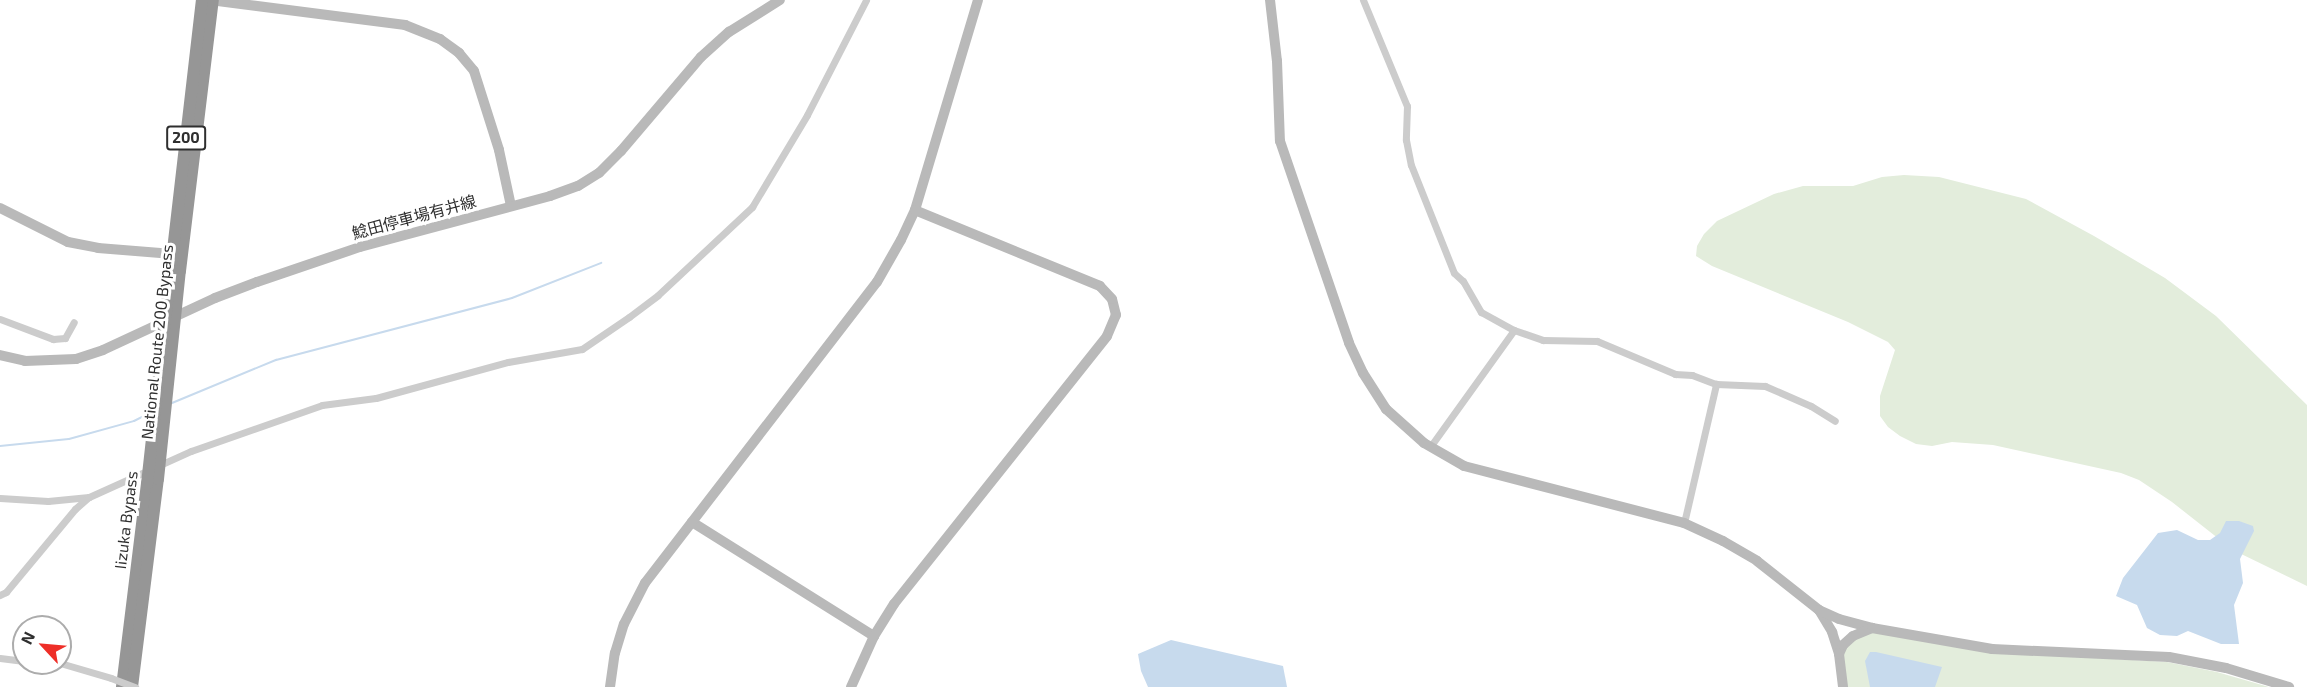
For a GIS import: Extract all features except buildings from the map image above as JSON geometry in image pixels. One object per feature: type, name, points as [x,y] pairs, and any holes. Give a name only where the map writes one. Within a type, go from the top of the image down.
[{"type":"highway","name":"200","points":[[175,274],[173,254],[202,0]]},
{"type":"highway","name":"National Route 200 Bypass","points":[[134,687],[175,274],[212,0]]},
{"type":"highway","name":"Iizuka Bypass","points":[[122,687],[153,482]]},
{"type":"street","points":[[212,0],[405,25],[440,39],[459,53],[474,71],[499,150],[511,206]]},
{"type":"street","points":[[0,595],[6,592],[75,509],[89,497],[191,451],[289,414],[322,405],[376,398],[508,362],[582,349],[658,295],[752,207],[807,115],[866,0]]},
{"type":"street","points":[[610,687],[615,653],[635,600],[692,522],[877,282],[915,210],[978,0]]},
{"type":"street","points":[[1270,0],[1276,50],[1280,141],[1349,343],[1363,374],[1386,409],[1404,428],[1430,447],[1464,466],[1483,472],[1684,523],[1723,541],[1757,561],[1820,610],[1839,619],[1872,628],[1992,649],[2169,657],[2226,668],[2289,687]]},
{"type":"street","points":[[1363,0],[1407,106],[1406,140],[1411,165],[1454,273],[1463,281],[1481,312],[1514,330],[1543,340],[1597,341],[1661,369],[1692,375],[1716,384],[1765,386],[1811,406],[1835,421]]},
{"type":"street","name":"鯰田停車場有井線","points":[[0,355],[25,361],[76,359],[103,350],[215,298],[360,246],[559,193],[599,173],[701,57],[729,32],[774,1]]},
{"type":"street","points":[[0,208],[68,242],[98,248],[173,254]]},
{"type":"street","points":[[851,687],[874,636],[913,578],[1107,336],[1116,315],[1112,299],[1100,286],[915,210]]},
{"type":"street","points":[[0,319],[53,339],[65,338],[74,322]]},
{"type":"street","points":[[1430,447],[1514,330]]},
{"type":"street","points":[[1684,523],[1716,384]]},
{"type":"street","points":[[0,498],[48,501],[89,497]]},
{"type":"street","points":[[692,522],[874,636]]},
{"type":"street","points":[[1820,610],[1832,632],[1839,654],[1843,687]]},
{"type":"street","points":[[1839,654],[1843,645],[1853,636],[1872,628]]},
{"type":"street","points":[[72,667],[134,687]]},
{"type":"green space","points":[[1904,175],[1939,177],[2026,199],[2094,236],[2165,278],[2216,316],[2307,405],[2307,586],[2233,550],[2172,502],[2139,480],[2121,473],[1993,445],[1952,442],[1932,446],[1916,444],[1900,436],[1888,427],[1880,416],[1880,396],[1895,350],[1888,342],[1848,322],[1712,266],[1696,256],[1697,246],[1704,234],[1717,221],[1774,194],[1803,186],[1853,186],[1882,177]]},
{"type":"green space","points":[[1872,632],[1990,652],[2167,662],[2217,672],[2269,687],[1847,687],[1843,657],[1846,648],[1856,638]]},
{"type":"water","points":[[2226,521],[2239,521],[2253,526],[2254,531],[2240,559],[2243,583],[2234,605],[2239,644],[2221,644],[2188,631],[2177,636],[2160,635],[2147,628],[2137,605],[2116,596],[2123,578],[2158,533],[2177,530],[2198,540],[2210,540],[2220,533]]},
{"type":"water","points":[[1171,640],[1283,666],[1287,687],[1148,687],[1141,671],[1138,654]]},
{"type":"water","points":[[1870,652],[1942,667],[1935,687],[1870,687],[1865,661]]},
{"type":"waterway","points":[[172,403],[276,360],[512,298],[601,263]]},
{"type":"waterway","points":[[0,446],[69,439],[134,421],[150,413]]}]
